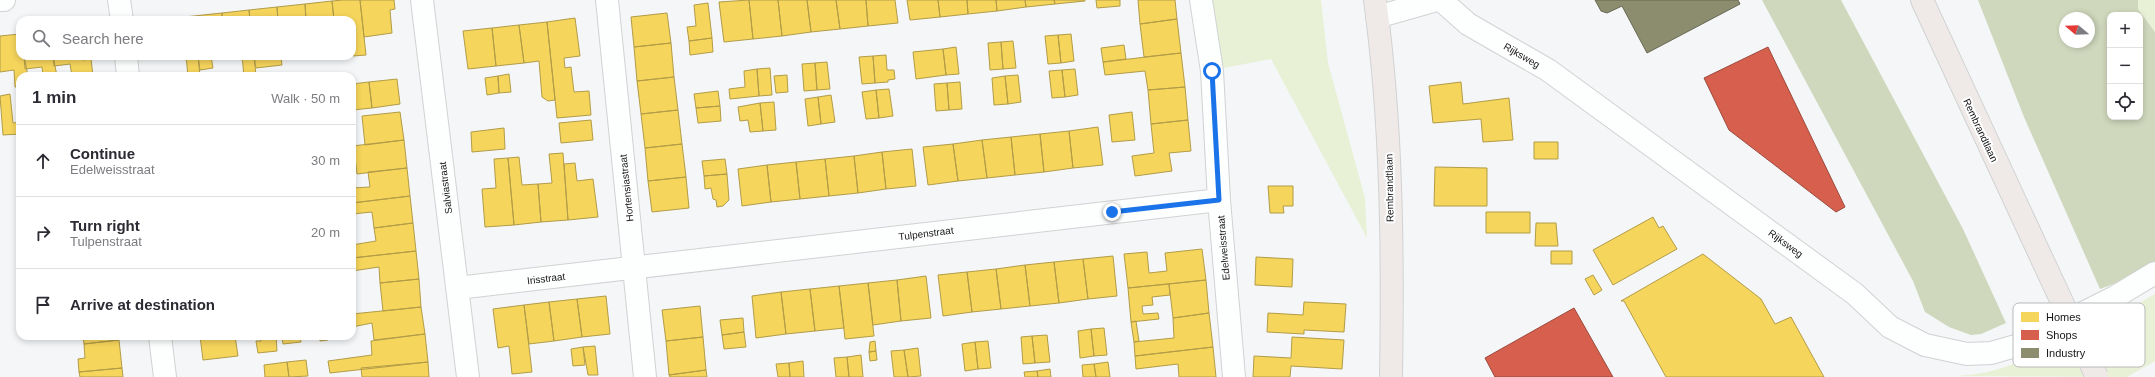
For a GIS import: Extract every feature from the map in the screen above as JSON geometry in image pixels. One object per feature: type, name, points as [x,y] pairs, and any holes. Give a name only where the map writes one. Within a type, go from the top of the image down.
[{"type":"main road","name":"Rembrandtlaan","points":[[1922,0],[2062,303]]},
{"type":"main road","name":"Rembrandtlaan","points":[[1376,8],[1388,128],[1392,280],[1391,377]]},
{"type":"main road","name":"Rembrandtlaan","points":[[2092,367],[2097,377]]},
{"type":"street","points":[[119,0],[121,16]]},
{"type":"street","name":"Salviastraat","points":[[422,0],[468,377]]},
{"type":"street","name":"Hortensiastraat","points":[[607,0],[645,377]]},
{"type":"street","name":"Edelweisstraat","points":[[1201,0],[1212,71],[1219,200],[1234,377]]},
{"type":"street","points":[[1376,8],[1437,0]]},
{"type":"street","name":"Rijksweg","points":[[1441,0],[1468,24],[1561,79],[1855,294],[1890,327],[1925,345],[1967,354],[1991,353],[2013,347]]},
{"type":"street","points":[[126,60],[128,72]]},
{"type":"street","name":"Tulpenstraat","points":[[634,267],[1219,200]]},
{"type":"street","name":"Irisstraat","points":[[457,288],[634,267]]},
{"type":"street","name":"Rijksweg","points":[[2103,303],[2155,273]]},
{"type":"street","points":[[160,340],[165,377]]},
{"type":"green space","points":[[1209,0],[1321,0],[1328,63],[1365,198],[1367,238],[1271,59],[1218,69]]},
{"type":"green space","points":[[1762,0],[1841,0],[1963,229],[2006,323],[1981,334],[1971,335],[1949,327],[1925,312],[1913,281]]},
{"type":"green space","points":[[1978,0],[2138,0],[2138,9],[2140,12],[2107,12],[2107,120],[2143,120],[2143,16],[2155,32],[2155,261],[2116,283],[2100,289],[2024,117]]},
{"type":"green space","points":[[2138,0],[2155,0],[2155,32],[2143,16],[2143,12],[2140,12],[2138,9]]},
{"type":"green space","points":[[2155,294],[2155,361],[2145,367],[2145,303],[2139,303]]},
{"type":"green space","points":[[2013,364],[2013,367],[2144,367],[2127,377],[1955,376],[1971,375]]},
{"type":"building: Homes","points":[[360,0],[366,55],[356,56],[356,16],[334,16],[332,1]]},
{"type":"building: Homes","points":[[360,0],[394,0],[395,9],[390,10],[392,33],[364,37]]},
{"type":"building: Homes","points":[[749,0],[778,0],[782,36],[753,39]]},
{"type":"building: Homes","points":[[749,0],[753,39],[724,42],[719,2]]},
{"type":"building: Homes","points":[[778,0],[807,0],[811,32],[782,36]]},
{"type":"building: Homes","points":[[807,0],[836,0],[840,29],[811,32]]},
{"type":"building: Homes","points":[[836,0],[866,0],[868,26],[840,29]]},
{"type":"building: Homes","points":[[866,0],[895,0],[898,23],[868,26]]},
{"type":"building: Homes","points":[[907,0],[938,0],[940,17],[910,20]]},
{"type":"building: Homes","points":[[938,0],[967,0],[968,14],[940,17]]},
{"type":"building: Homes","points":[[967,0],[996,0],[997,11],[968,14]]},
{"type":"building: Homes","points":[[996,0],[1025,0],[1026,7],[997,11]]},
{"type":"building: Homes","points":[[1025,0],[1054,0],[1055,4],[1026,7]]},
{"type":"building: Homes","points":[[1054,0],[1085,0],[1085,1],[1055,4]]},
{"type":"building: Homes","points":[[1096,0],[1120,0],[1120,6],[1097,8]]},
{"type":"building: Homes","points":[[1138,0],[1175,0],[1177,19],[1140,24]]},
{"type":"building: Homes","points":[[332,1],[334,16],[306,16],[305,4]]},
{"type":"building: Homes","points":[[708,3],[712,38],[689,41],[687,27],[696,26],[694,5]]},
{"type":"building: Homes","points":[[305,4],[306,16],[278,16],[277,7]]},
{"type":"building: Homes","points":[[277,7],[278,16],[250,16],[249,10]]},
{"type":"building: Homes","points":[[249,10],[250,16],[222,16],[222,13]]},
{"type":"building: Homes","points":[[222,13],[222,16],[194,16]]},
{"type":"building: Homes","points":[[667,13],[671,43],[634,47],[631,17]]},
{"type":"building: Homes","points":[[575,18],[580,56],[564,58],[565,68],[571,67],[574,92],[589,91],[591,115],[557,118],[547,22]]},
{"type":"building: Homes","points":[[1177,19],[1181,53],[1144,57],[1140,24]]},
{"type":"building: Homes","points":[[547,22],[555,100],[548,101],[542,97],[539,61],[524,63],[519,25]]},
{"type":"building: Homes","points":[[519,25],[524,63],[496,66],[492,28]]},
{"type":"building: Homes","points":[[492,28],[496,66],[468,69],[463,31]]},
{"type":"building: Homes","points":[[16,34],[16,60],[25,60],[27,72],[16,72],[16,87],[14,70],[0,72],[0,36]]},
{"type":"building: Homes","points":[[1071,34],[1074,61],[1061,63],[1058,35]]},
{"type":"building: Homes","points":[[1058,35],[1061,63],[1048,64],[1045,36]]},
{"type":"building: Homes","points":[[712,38],[713,52],[690,55],[689,41]]},
{"type":"building: Homes","points":[[1013,41],[1016,68],[1003,69],[1001,42]]},
{"type":"building: Homes","points":[[1001,42],[1003,69],[990,70],[988,43]]},
{"type":"building: Homes","points":[[671,43],[674,77],[637,81],[634,47]]},
{"type":"building: Homes","points":[[1124,45],[1126,59],[1103,62],[1101,48]]},
{"type":"building: Homes","points":[[956,47],[959,74],[946,75],[943,49]]},
{"type":"building: Homes","points":[[943,49],[946,75],[916,79],[913,52]]},
{"type":"building: Homes","points":[[1181,53],[1185,87],[1148,90],[1145,71],[1105,75],[1103,62]]},
{"type":"building: Homes","points":[[886,55],[887,70],[894,70],[895,79],[888,80],[888,82],[875,83],[873,56]]},
{"type":"building: Homes","points":[[873,56],[875,83],[862,84],[859,57]]},
{"type":"building: Homes","points":[[24,60],[54,60],[56,72],[43,72],[42,67],[25,69]]},
{"type":"building: Homes","points":[[53,60],[91,60],[93,72],[71,72],[70,64],[54,66]]},
{"type":"building: Homes","points":[[186,60],[198,60],[200,72],[188,72]]},
{"type":"building: Homes","points":[[199,60],[212,60],[213,68],[200,70]]},
{"type":"building: Homes","points":[[242,60],[254,60],[256,72],[244,72]]},
{"type":"building: Homes","points":[[255,60],[281,60],[282,65],[256,68]]},
{"type":"building: Homes","points":[[827,62],[830,89],[817,90],[815,63]]},
{"type":"building: Homes","points":[[815,63],[817,90],[804,91],[802,64]]},
{"type":"building: Homes","points":[[770,68],[772,95],[759,96],[757,69]]},
{"type":"building: Homes","points":[[757,69],[759,96],[730,99],[729,89],[745,87],[744,71]]},
{"type":"building: Homes","points":[[1075,69],[1078,95],[1065,97],[1062,70]]},
{"type":"building: Homes","points":[[1062,70],[1065,97],[1052,98],[1049,71]]},
{"type":"building: Homes","points":[[509,74],[511,92],[499,93],[498,76]]},
{"type":"building: Homes","points":[[787,75],[788,92],[776,93],[774,76]]},
{"type":"building: Homes","points":[[1018,75],[1021,102],[1008,104],[1005,76]]},
{"type":"building: Homes","points":[[498,76],[499,93],[487,95],[485,78]]},
{"type":"building: Homes","points":[[1005,76],[1008,104],[994,105],[992,78]]},
{"type":"building: Homes","points":[[674,77],[678,110],[641,114],[637,81]]},
{"type":"building: Homes","points":[[397,79],[400,104],[372,108],[369,82]]},
{"type":"building: Homes","points":[[369,82],[372,108],[356,110],[356,84]]},
{"type":"building: Homes","points":[[960,82],[962,109],[949,110],[947,83]]},
{"type":"building: Homes","points":[[1461,82],[1463,104],[1509,98],[1513,140],[1483,142],[1481,119],[1433,123],[1429,86]]},
{"type":"building: Homes","points":[[947,83],[949,110],[936,111],[934,84]]},
{"type":"building: Homes","points":[[1185,87],[1188,120],[1151,124],[1148,90]]},
{"type":"building: Homes","points":[[889,89],[893,116],[879,118],[876,90]]},
{"type":"building: Homes","points":[[876,90],[879,118],[866,119],[862,92]]},
{"type":"building: Homes","points":[[718,91],[720,106],[696,108],[694,94]]},
{"type":"building: Homes","points":[[10,94],[13,123],[16,123],[16,134],[3,135],[0,96]]},
{"type":"building: Homes","points":[[831,95],[835,122],[821,124],[818,97]]},
{"type":"building: Homes","points":[[818,97],[821,124],[808,126],[805,99]]},
{"type":"building: Homes","points":[[774,102],[776,130],[763,131],[760,103]]},
{"type":"building: Homes","points":[[760,103],[763,131],[750,132],[748,120],[740,121],[738,107]]},
{"type":"building: Homes","points":[[720,106],[721,121],[698,123],[696,108]]},
{"type":"building: Homes","points":[[678,110],[682,144],[645,148],[641,114]]},
{"type":"building: Homes","points":[[400,112],[404,140],[365,145],[362,116]]},
{"type":"building: Homes","points":[[1132,112],[1135,140],[1112,142],[1109,115]]},
{"type":"building: Homes","points":[[591,120],[593,140],[561,143],[559,123]]},
{"type":"building: Homes","points":[[1188,120],[1191,151],[1169,153],[1172,171],[1135,176],[1132,156],[1154,153],[1151,124]]},
{"type":"building: Homes","points":[[1098,127],[1103,165],[1073,168],[1069,131]]},
{"type":"building: Homes","points":[[504,128],[505,149],[472,152],[471,132]]},
{"type":"building: Homes","points":[[1069,131],[1073,168],[1044,172],[1040,134]]},
{"type":"building: Homes","points":[[1040,134],[1044,172],[1015,175],[1011,137]]},
{"type":"building: Homes","points":[[1011,137],[1015,175],[987,178],[982,140]]},
{"type":"building: Homes","points":[[404,140],[407,168],[357,174],[356,146]]},
{"type":"building: Homes","points":[[982,140],[987,178],[958,181],[953,144]]},
{"type":"building: Homes","points":[[1534,142],[1558,142],[1558,159],[1534,159]]},
{"type":"building: Homes","points":[[682,144],[686,177],[648,181],[645,148]]},
{"type":"building: Homes","points":[[953,144],[958,181],[928,185],[923,147]]},
{"type":"building: Homes","points":[[912,149],[916,186],[886,189],[882,152]]},
{"type":"building: Homes","points":[[882,152],[886,189],[858,193],[854,156]]},
{"type":"building: Homes","points":[[563,153],[568,220],[541,222],[538,184],[552,183],[549,154]]},
{"type":"building: Homes","points":[[854,156],[858,193],[829,196],[825,159]]},
{"type":"building: Homes","points":[[519,157],[522,185],[538,184],[541,222],[514,225],[508,158]]},
{"type":"building: Homes","points":[[508,158],[514,225],[485,227],[482,189],[496,188],[494,159]]},
{"type":"building: Homes","points":[[725,159],[727,174],[704,176],[702,161]]},
{"type":"building: Homes","points":[[825,159],[829,196],[800,199],[796,162]]},
{"type":"building: Homes","points":[[796,162],[800,199],[771,202],[767,165]]},
{"type":"building: Homes","points":[[575,163],[577,181],[593,179],[598,217],[568,220],[564,164]]},
{"type":"building: Homes","points":[[767,165],[771,202],[742,206],[738,169]]},
{"type":"building: Homes","points":[[1435,167],[1487,168],[1487,206],[1434,206]]},
{"type":"building: Homes","points":[[407,168],[410,196],[356,203],[356,188],[370,187],[368,172]]},
{"type":"building: Homes","points":[[727,174],[729,200],[723,206],[717,207],[716,200],[713,199],[711,188],[705,189],[704,176]]},
{"type":"building: Homes","points":[[686,177],[689,208],[652,212],[648,181]]},
{"type":"building: Homes","points":[[1268,186],[1293,186],[1293,206],[1283,206],[1284,213],[1270,213]]},
{"type":"building: Homes","points":[[410,196],[413,223],[374,228],[372,212],[356,214],[356,203]]},
{"type":"building: Homes","points":[[1486,212],[1530,212],[1530,233],[1486,233]]},
{"type":"building: Homes","points":[[1653,217],[1659,228],[1663,226],[1677,249],[1613,285],[1593,250]]},
{"type":"building: Homes","points":[[413,223],[416,251],[356,258],[356,244],[376,241],[374,228]]},
{"type":"building: Homes","points":[[1536,223],[1556,223],[1558,246],[1535,246]]},
{"type":"building: Homes","points":[[1202,249],[1206,280],[1128,288],[1124,254],[1147,252],[1149,273],[1167,271],[1165,253]]},
{"type":"building: Homes","points":[[416,251],[419,279],[380,283],[379,267],[356,270],[356,258]]},
{"type":"building: Homes","points":[[1551,251],[1572,251],[1572,264],[1551,264]]},
{"type":"building: Homes","points":[[1703,254],[1761,299],[1775,324],[1791,317],[1824,377],[1666,377],[1624,301],[1621,301]]},
{"type":"building: Homes","points":[[1113,256],[1117,296],[1088,299],[1083,259]]},
{"type":"building: Homes","points":[[1256,257],[1293,259],[1292,287],[1255,285]]},
{"type":"building: Homes","points":[[1083,259],[1088,299],[1059,303],[1054,262]]},
{"type":"building: Homes","points":[[1054,262],[1059,303],[1030,306],[1025,265]]},
{"type":"building: Homes","points":[[1025,265],[1030,306],[1001,309],[996,269]]},
{"type":"building: Homes","points":[[996,269],[1001,309],[972,312],[967,272]]},
{"type":"building: Homes","points":[[967,272],[972,312],[943,316],[938,275]]},
{"type":"building: Homes","points":[[1593,275],[1602,290],[1594,295],[1585,279]]},
{"type":"building: Homes","points":[[926,276],[931,318],[901,321],[897,280]]},
{"type":"building: Homes","points":[[419,279],[421,307],[383,311],[380,283]]},
{"type":"building: Homes","points":[[897,280],[901,321],[873,325],[868,283]]},
{"type":"building: Homes","points":[[1206,280],[1209,313],[1173,318],[1169,284]]},
{"type":"building: Homes","points":[[868,283],[874,336],[845,339],[839,286]]},
{"type":"building: Homes","points":[[1169,284],[1170,295],[1152,297],[1153,305],[1142,306],[1143,314],[1158,313],[1159,319],[1131,322],[1128,288]]},
{"type":"building: Homes","points":[[839,286],[844,328],[815,331],[810,289]]},
{"type":"building: Homes","points":[[810,289],[815,331],[786,334],[781,292]]},
{"type":"building: Homes","points":[[781,292],[786,334],[756,338],[752,296]]},
{"type":"building: Homes","points":[[606,296],[610,334],[582,337],[577,299]]},
{"type":"building: Homes","points":[[577,299],[582,337],[554,341],[549,302]]},
{"type":"building: Homes","points":[[549,302],[554,341],[529,344],[524,305]]},
{"type":"building: Homes","points":[[1304,302],[1346,304],[1344,332],[1304,330],[1304,334],[1267,332],[1268,313],[1303,315]]},
{"type":"building: Homes","points":[[524,305],[532,372],[512,374],[509,346],[498,348],[493,309]]},
{"type":"building: Homes","points":[[700,306],[703,337],[666,341],[662,310]]},
{"type":"building: Homes","points":[[421,307],[425,334],[374,340],[372,323],[356,326],[356,314]]},
{"type":"building: Homes","points":[[1209,313],[1213,347],[1135,356],[1134,342],[1174,338],[1173,318]]},
{"type":"building: Homes","points":[[743,318],[744,332],[722,335],[720,320]]},
{"type":"building: Homes","points":[[1136,321],[1139,341],[1134,342],[1131,322]]},
{"type":"building: Homes","points":[[1104,328],[1107,355],[1094,356],[1091,329]]},
{"type":"building: Homes","points":[[1091,329],[1094,356],[1080,358],[1078,331]]},
{"type":"building: Homes","points":[[744,332],[746,347],[724,349],[722,335]]},
{"type":"building: Homes","points":[[425,334],[428,362],[330,373],[328,361],[372,355],[371,341]]},
{"type":"building: Homes","points":[[1047,335],[1050,362],[1035,363],[1032,336]]},
{"type":"building: Homes","points":[[1032,336],[1035,363],[1023,364],[1021,337]]},
{"type":"building: Homes","points":[[703,337],[706,370],[669,375],[666,341]]},
{"type":"building: Homes","points":[[1292,337],[1344,340],[1342,369],[1291,366],[1290,377],[1253,377],[1254,356],[1291,358]]},
{"type":"building: Homes","points":[[84,340],[119,340],[84,344]]},
{"type":"building: Homes","points":[[119,340],[122,368],[79,372],[78,359],[85,358],[84,344]]},
{"type":"building: Homes","points":[[200,340],[236,340],[238,356],[203,360]]},
{"type":"building: Homes","points":[[276,340],[277,351],[258,353],[256,341]]},
{"type":"building: Homes","points":[[282,340],[301,340],[301,342],[283,344]]},
{"type":"building: Homes","points":[[875,341],[876,351],[869,352],[870,342]]},
{"type":"building: Homes","points":[[988,341],[991,368],[978,369],[975,342]]},
{"type":"building: Homes","points":[[975,342],[978,369],[965,371],[962,344]]},
{"type":"building: Homes","points":[[595,346],[598,375],[588,375],[583,347]]},
{"type":"building: Homes","points":[[583,347],[585,365],[573,366],[571,349]]},
{"type":"building: Homes","points":[[1213,347],[1216,377],[1179,377],[1178,364],[1136,369],[1135,356]]},
{"type":"building: Homes","points":[[918,348],[921,376],[908,377],[904,350]]},
{"type":"building: Homes","points":[[904,350],[908,377],[894,377],[891,351]]},
{"type":"building: Homes","points":[[876,351],[877,360],[870,361],[869,352]]},
{"type":"building: Homes","points":[[861,355],[863,377],[849,377],[847,357]]},
{"type":"building: Homes","points":[[847,357],[849,377],[836,377],[834,358]]},
{"type":"building: Homes","points":[[306,360],[308,376],[289,377],[287,362]]},
{"type":"building: Homes","points":[[803,361],[804,377],[790,377],[789,363]]},
{"type":"building: Homes","points":[[287,362],[289,377],[265,377],[264,365]]},
{"type":"building: Homes","points":[[428,362],[429,377],[362,377],[361,368]]},
{"type":"building: Homes","points":[[1108,362],[1110,377],[1096,377],[1094,364]]},
{"type":"building: Homes","points":[[789,363],[790,377],[778,377],[776,364]]},
{"type":"building: Homes","points":[[1094,364],[1096,377],[1083,377],[1082,365]]},
{"type":"building: Homes","points":[[122,368],[123,377],[80,377],[79,372]]},
{"type":"building: Homes","points":[[1050,369],[1051,377],[1038,377],[1037,371]]},
{"type":"building: Homes","points":[[706,370],[707,377],[670,377],[669,375]]},
{"type":"building: Homes","points":[[1037,371],[1038,377],[1025,377],[1024,372]]},
{"type":"building: Shops","points":[[1768,47],[1845,207],[1836,212],[1729,130],[1704,78]]},
{"type":"building: Shops","points":[[1574,308],[1613,377],[1495,377],[1485,358]]},
{"type":"building: Industry","points":[[1595,0],[1738,0],[1740,4],[1647,53],[1622,6],[1607,13],[1601,11]]},
{"type":"route","points":[[1112,212],[1219,200],[1212,71]]}]
